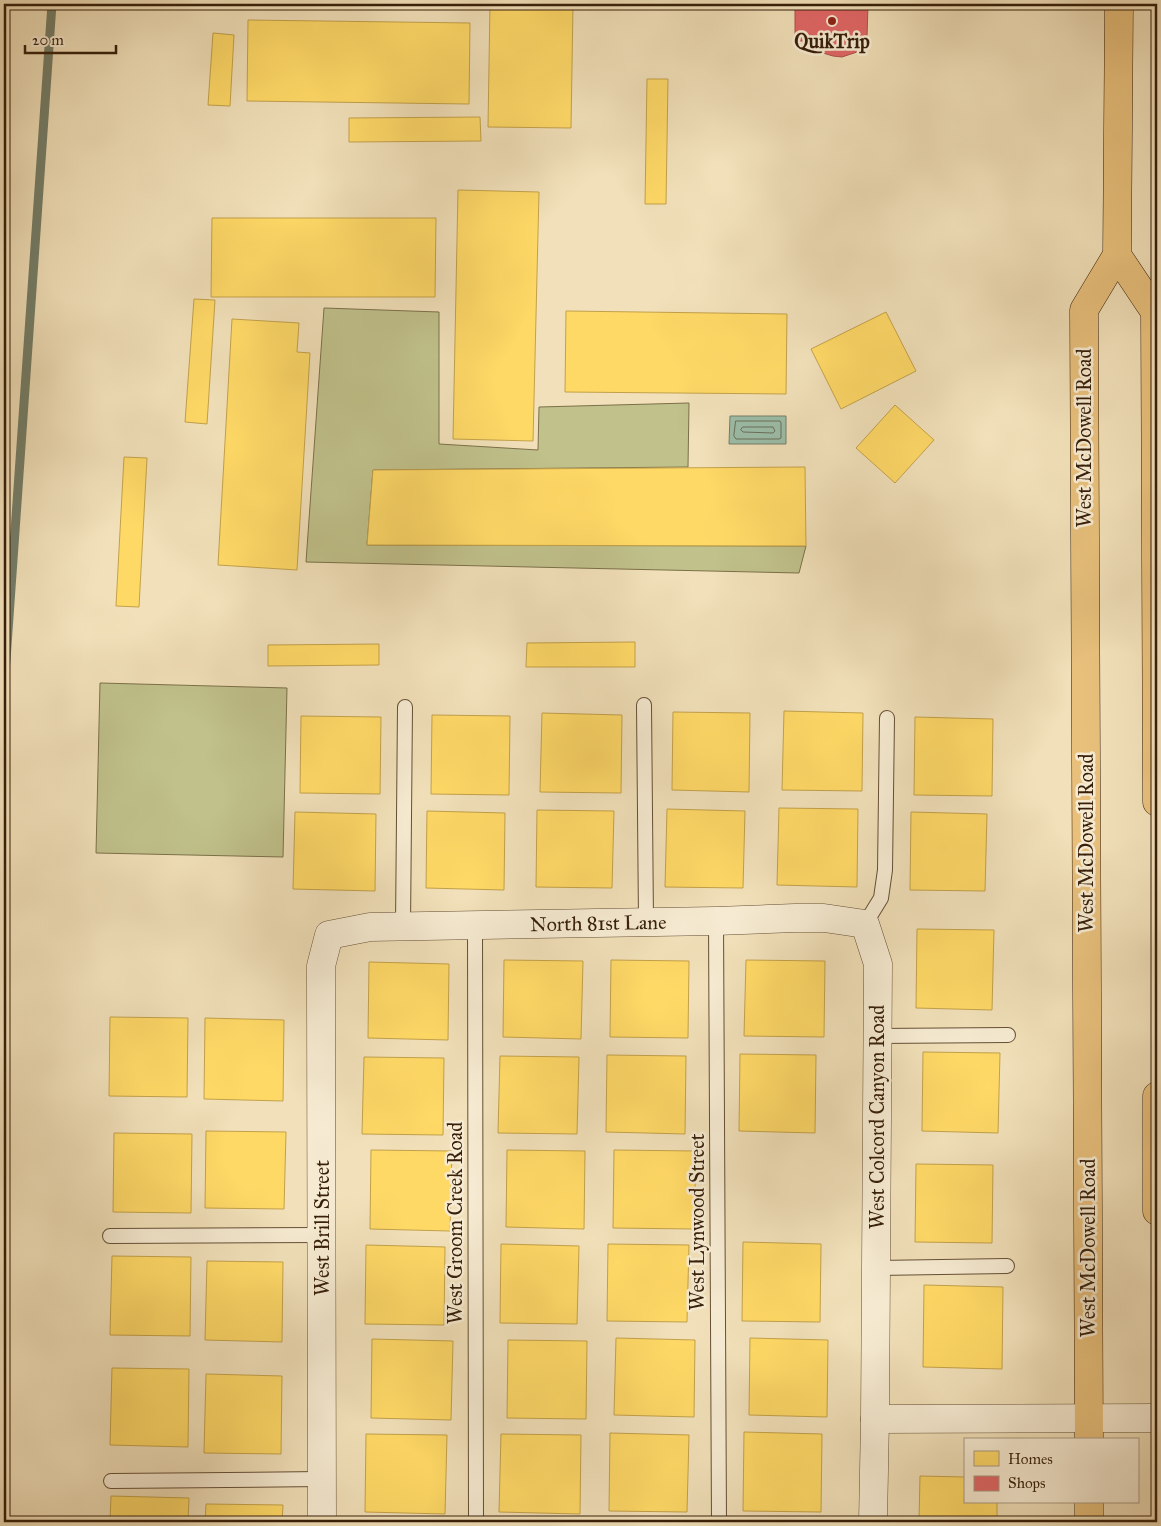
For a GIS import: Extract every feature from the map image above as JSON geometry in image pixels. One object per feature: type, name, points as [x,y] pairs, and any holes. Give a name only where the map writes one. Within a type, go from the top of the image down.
[{"type":"main road","points":[[1119,4],[1117,255],[1155,312],[1157,802]]},
{"type":"main road","name":"West McDowell Road","points":[[1088,1429],[1084,310],[1117,255]]},
{"type":"main road","points":[[1157,1096],[1157,1211]]},
{"type":"main road","points":[[1089,1504],[1089,1522]]},
{"type":"street","name":"North 81st Lane","points":[[330,935],[370,927],[475,924],[824,918],[866,924]]},
{"type":"street","name":"West Colcord Canyon Road","points":[[866,924],[878,964],[873,1522]]},
{"type":"street","name":"West Brill Street","points":[[322,1522],[321,966],[330,935]]},
{"type":"street","points":[[875,1418],[1088,1429],[1157,1418]]},
{"type":"lane","points":[[644,705],[646,921]]},
{"type":"lane","points":[[403,926],[405,706]]},
{"type":"lane","points":[[866,924],[881,898],[885,870],[887,718]]},
{"type":"lane","name":"West Lynwood Street","points":[[716,921],[719,1522]]},
{"type":"lane","name":"West Groom Creek Road","points":[[475,924],[476,1522]]},
{"type":"lane","points":[[877,1036],[1008,1035]]},
{"type":"lane","points":[[110,1236],[322,1235]]},
{"type":"lane","points":[[876,1268],[1007,1266]]},
{"type":"lane","points":[[111,1481],[322,1479]]},
{"type":"green space","points":[[324,308],[439,312],[439,444],[538,450],[539,407],[689,403],[688,467],[373,470],[367,545],[806,546],[799,573],[306,562]]},
{"type":"green space","points":[[100,683],[287,688],[283,857],[96,853]]},
{"type":"water","points":[[730,416],[786,416],[786,444],[729,444]]},
{"type":"building: Homes","points":[[490,4],[573,4],[571,128],[488,127]]},
{"type":"building: Homes","points":[[248,20],[470,23],[469,104],[247,101]]},
{"type":"building: Homes","points":[[213,33],[234,35],[230,106],[208,105]]},
{"type":"building: Homes","points":[[647,79],[668,79],[666,204],[645,204]]},
{"type":"building: Homes","points":[[480,117],[481,141],[349,142],[349,118]]},
{"type":"building: Homes","points":[[458,190],[539,192],[533,441],[453,439]]},
{"type":"building: Homes","points":[[212,218],[436,218],[435,297],[211,297]]},
{"type":"building: Homes","points":[[194,299],[215,300],[207,424],[185,422]]},
{"type":"building: Homes","points":[[566,311],[787,314],[786,394],[565,392]]},
{"type":"building: Homes","points":[[886,312],[916,371],[841,409],[811,349]]},
{"type":"building: Homes","points":[[232,319],[299,323],[297,352],[310,353],[297,570],[218,565]]},
{"type":"building: Homes","points":[[895,405],[934,440],[895,483],[856,448]]},
{"type":"building: Homes","points":[[124,457],[147,458],[139,607],[116,606]]},
{"type":"building: Homes","points":[[805,467],[806,546],[367,545],[373,470]]},
{"type":"building: Homes","points":[[635,642],[635,667],[526,667],[527,643]]},
{"type":"building: Homes","points":[[379,644],[379,665],[268,666],[268,645]]},
{"type":"building: Homes","points":[[784,711],[863,713],[862,791],[782,790]]},
{"type":"building: Homes","points":[[673,712],[750,713],[749,792],[672,790]]},
{"type":"building: Homes","points":[[542,713],[622,715],[621,793],[540,792]]},
{"type":"building: Homes","points":[[432,715],[510,716],[509,795],[431,794]]},
{"type":"building: Homes","points":[[301,716],[381,717],[380,794],[300,793]]},
{"type":"building: Homes","points":[[915,717],[993,719],[992,796],[914,795]]},
{"type":"building: Homes","points":[[779,808],[858,809],[857,887],[777,885]]},
{"type":"building: Homes","points":[[667,809],[745,811],[743,888],[665,887]]},
{"type":"building: Homes","points":[[537,810],[614,811],[612,888],[536,887]]},
{"type":"building: Homes","points":[[427,811],[505,813],[504,890],[426,888]]},
{"type":"building: Homes","points":[[295,812],[376,814],[375,891],[293,889]]},
{"type":"building: Homes","points":[[911,812],[987,814],[985,891],[910,890]]},
{"type":"building: Homes","points":[[917,929],[994,930],[992,1010],[916,1008]]},
{"type":"building: Homes","points":[[504,960],[583,961],[581,1039],[503,1037]]},
{"type":"building: Homes","points":[[611,960],[689,961],[688,1038],[610,1037]]},
{"type":"building: Homes","points":[[746,960],[825,961],[824,1037],[744,1036]]},
{"type":"building: Homes","points":[[369,962],[449,964],[448,1040],[368,1038]]},
{"type":"building: Homes","points":[[110,1017],[188,1018],[187,1097],[109,1096]]},
{"type":"building: Homes","points":[[205,1018],[284,1020],[283,1101],[204,1099]]},
{"type":"building: Homes","points":[[923,1052],[1000,1053],[998,1133],[922,1131]]},
{"type":"building: Homes","points":[[740,1054],[816,1055],[815,1133],[739,1131]]},
{"type":"building: Homes","points":[[607,1055],[686,1056],[685,1134],[606,1132]]},
{"type":"building: Homes","points":[[500,1056],[579,1057],[577,1134],[498,1133]]},
{"type":"building: Homes","points":[[364,1057],[444,1058],[443,1135],[362,1134]]},
{"type":"building: Homes","points":[[206,1131],[286,1132],[284,1209],[205,1208]]},
{"type":"building: Homes","points":[[114,1133],[192,1134],[191,1213],[113,1212]]},
{"type":"building: Homes","points":[[371,1150],[452,1151],[450,1231],[370,1229]]},
{"type":"building: Homes","points":[[507,1150],[585,1151],[584,1229],[506,1227]]},
{"type":"building: Homes","points":[[614,1150],[696,1151],[694,1229],[613,1228]]},
{"type":"building: Homes","points":[[916,1164],[993,1165],[992,1243],[915,1242]]},
{"type":"building: Homes","points":[[743,1242],[821,1244],[820,1322],[742,1321]]},
{"type":"building: Homes","points":[[501,1244],[579,1246],[577,1324],[500,1323]]},
{"type":"building: Homes","points":[[608,1244],[689,1245],[687,1322],[607,1321]]},
{"type":"building: Homes","points":[[366,1245],[445,1247],[444,1325],[365,1324]]},
{"type":"building: Homes","points":[[112,1256],[191,1257],[190,1336],[110,1335]]},
{"type":"building: Homes","points":[[207,1261],[283,1262],[282,1342],[205,1340]]},
{"type":"building: Homes","points":[[924,1285],[1003,1287],[1002,1369],[923,1367]]},
{"type":"building: Homes","points":[[616,1338],[695,1340],[694,1417],[614,1415]]},
{"type":"building: Homes","points":[[750,1338],[828,1340],[827,1417],[749,1415]]},
{"type":"building: Homes","points":[[372,1339],[453,1341],[451,1420],[371,1418]]},
{"type":"building: Homes","points":[[508,1340],[587,1341],[586,1419],[507,1418]]},
{"type":"building: Homes","points":[[112,1368],[189,1369],[188,1447],[110,1445]]},
{"type":"building: Homes","points":[[206,1374],[282,1376],[281,1454],[204,1453]]},
{"type":"building: Homes","points":[[744,1432],[822,1434],[821,1512],[743,1511]]},
{"type":"building: Homes","points":[[610,1433],[689,1435],[687,1512],[609,1511]]},
{"type":"building: Homes","points":[[366,1434],[447,1435],[445,1514],[365,1512]]},
{"type":"building: Homes","points":[[501,1434],[581,1435],[580,1514],[499,1512]]},
{"type":"building: Homes","points":[[920,1476],[964,1477],[964,1504],[997,1504],[997,1522],[919,1522]]},
{"type":"building: Homes","points":[[111,1496],[189,1498],[188,1522],[110,1522]]},
{"type":"building: Homes","points":[[206,1504],[283,1505],[282,1522],[205,1522]]},
{"type":"building: Shops","name":"QuikTrip","points":[[795,4],[868,4],[867,38],[861,39],[862,48],[857,52],[842,57],[813,50],[808,41],[795,41]]},
{"type":"waterway","points":[[4,688],[52,4]]},
{"type":"place","name":"QuikTrip","points":[[832,21]]}]
